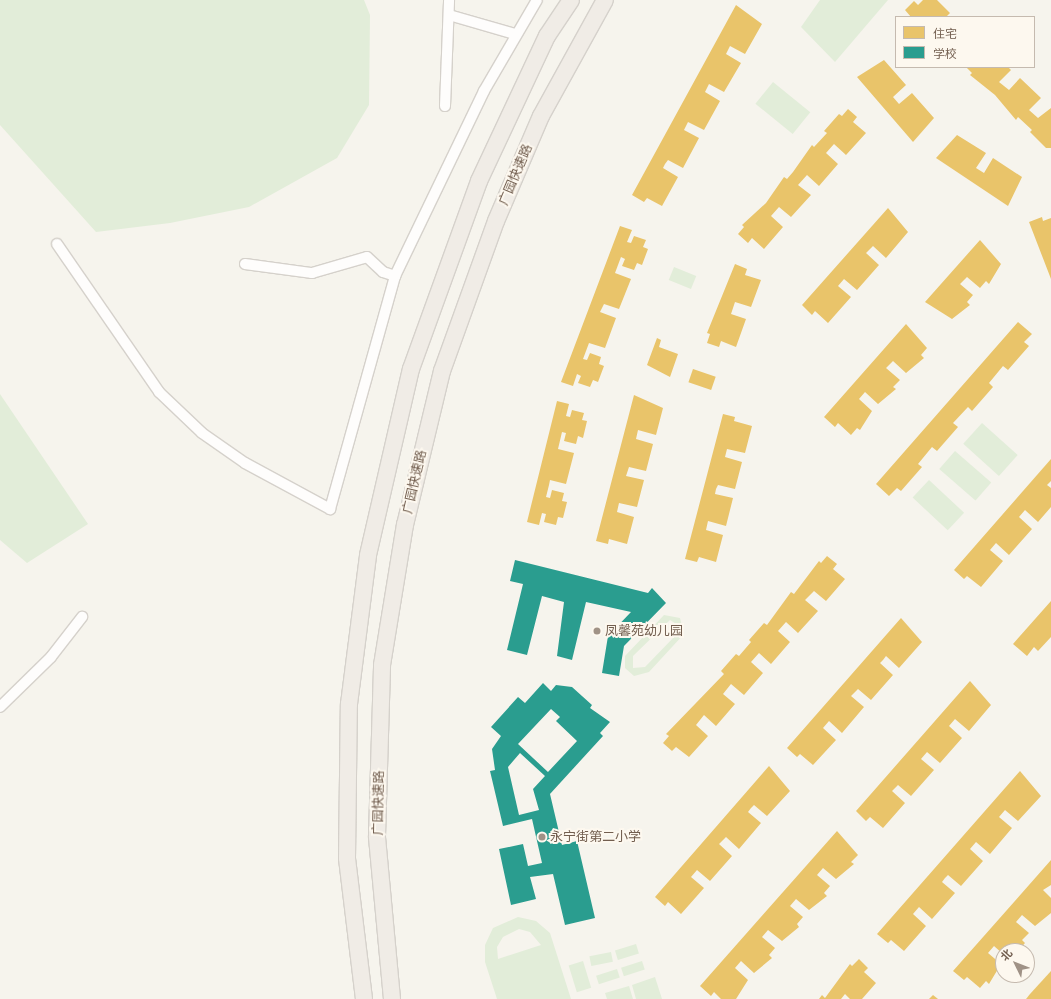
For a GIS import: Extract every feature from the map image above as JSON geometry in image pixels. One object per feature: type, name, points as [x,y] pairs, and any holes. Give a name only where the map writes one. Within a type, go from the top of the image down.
[{"type":"highway","points":[[363,996],[347,858],[349,712],[368,555],[411,369],[479,181],[547,36],[571,0]]},
{"type":"highway","name":"广园快速路","points":[[392,998],[377,836],[382,672],[405,525],[442,371],[496,221],[541,116],[605,0]]},
{"type":"street","points":[[445,106],[449,0]]},
{"type":"street","points":[[57,244],[159,392],[202,433],[245,463],[330,509],[394,276],[515,34],[537,0]]},
{"type":"street","points":[[449,15],[515,34]]},
{"type":"street","points":[[245,264],[312,273],[367,257],[383,272],[394,276]]},
{"type":"street","points":[[0,707],[51,657],[82,617]]},
{"type":"green space","points":[[0,0],[364,0],[370,15],[369,105],[337,158],[249,207],[170,223],[96,232],[0,125]]},
{"type":"green space","points":[[820,0],[888,0],[835,62],[801,27]]},
{"type":"green space","points":[[773,82],[810,112],[793,134],[755,104]]},
{"type":"green space","points":[[674,267],[696,276],[691,289],[669,280]]},
{"type":"green space","points":[[0,394],[88,524],[27,563],[0,540]]},
{"type":"green space","points":[[982,423],[1018,455],[999,476],[963,444]]},
{"type":"green space","points":[[955,451],[991,482],[975,501],[939,469]]},
{"type":"green space","points":[[929,480],[964,513],[948,530],[913,498]]},
{"type":"green space","points":[[664,615],[680,618],[684,634],[649,672],[634,676],[625,668],[625,656]],"holes":[[[670,620],[678,625],[676,635],[645,667],[633,668],[633,656]]]},
{"type":"green space","points":[[518,917],[536,921],[550,933],[571,999],[497,999],[485,962],[485,945],[493,928]],"holes":[[[519,929],[530,932],[541,945],[498,959],[497,947],[503,937]]]},
{"type":"green space","points":[[636,944],[639,954],[618,960],[615,950]]},
{"type":"green space","points":[[611,952],[613,962],[591,966],[589,956]]},
{"type":"green space","points":[[583,961],[591,988],[577,992],[569,965]]},
{"type":"green space","points":[[642,961],[645,970],[624,976],[621,968]]},
{"type":"green space","points":[[617,969],[620,978],[599,984],[596,976]]},
{"type":"green space","points":[[655,977],[662,999],[636,999],[632,985]]},
{"type":"green space","points":[[629,986],[633,999],[607,999],[605,993]]},
{"type":"building: 住宅","points":[[923,0],[937,0],[950,13],[947,16],[910,16],[905,10],[914,1],[918,5]]},
{"type":"building: 住宅","points":[[736,5],[762,24],[745,54],[730,46],[726,54],[741,63],[724,92],[709,84],[705,92],[720,101],[704,130],[688,122],[684,130],[699,138],[683,168],[668,160],[665,164],[663,168],[678,177],[662,206],[647,198],[644,202],[632,195]]},
{"type":"building: 住宅","points":[[884,60],[906,85],[893,97],[899,104],[912,93],[934,118],[913,142],[857,77]]},
{"type":"building: 住宅","points":[[967,68],[1009,68],[1011,70],[999,82],[1009,90],[1020,78],[1041,98],[1029,110],[1038,118],[1051,108],[1051,148],[1046,148],[1030,132],[1032,130],[1018,117],[1016,120],[995,95],[970,75],[972,73]]},
{"type":"building: 住宅","points":[[848,109],[857,117],[853,122],[866,133],[846,155],[834,144],[826,153],[838,164],[819,186],[807,175],[798,185],[811,195],[791,217],[779,207],[771,216],[783,227],[764,249],[752,238],[748,243],[738,234],[744,227],[742,225],[766,203],[784,177],[787,179],[812,145],[814,147],[827,133],[824,131],[839,114],[842,116]]},
{"type":"building: 住宅","points":[[957,135],[986,153],[976,168],[984,173],[993,158],[1022,177],[1008,206],[936,158]]},
{"type":"building: 住宅","points":[[888,208],[908,232],[886,258],[873,246],[866,253],[879,265],[857,290],[844,279],[838,286],[851,297],[828,323],[815,311],[812,315],[802,305]]},
{"type":"building: 住宅","points":[[1042,217],[1043,221],[1051,218],[1051,279],[1029,222]]},
{"type":"building: 住宅","points":[[620,226],[632,230],[627,242],[631,243],[634,236],[646,240],[643,247],[648,249],[642,265],[637,263],[634,270],[622,266],[625,259],[621,257],[615,273],[631,279],[619,309],[604,304],[600,312],[616,318],[605,348],[589,343],[583,359],[587,360],[590,353],[601,357],[599,364],[604,366],[598,382],[593,380],[590,387],[578,383],[581,376],[577,374],[573,386],[561,382]]},
{"type":"building: 住宅","points":[[980,240],[1001,264],[989,284],[986,281],[980,288],[967,277],[960,284],[973,295],[967,302],[970,305],[952,319],[925,302]]},
{"type":"building: 住宅","points":[[735,264],[747,269],[745,275],[761,280],[751,307],[735,302],[731,314],[746,319],[736,347],[721,341],[719,347],[707,343],[710,334],[707,333]]},
{"type":"building: 住宅","points":[[1018,322],[1032,334],[1024,342],[1029,346],[1008,370],[1003,366],[989,383],[993,387],[972,411],[968,407],[953,423],[958,427],[937,451],[932,447],[918,464],[922,467],[901,491],[897,488],[889,496],[876,484]]},
{"type":"building: 住宅","points":[[906,324],[927,348],[921,355],[924,358],[906,373],[893,361],[886,368],[900,380],[893,387],[896,389],[878,404],[865,392],[859,399],[872,411],[860,430],[857,428],[851,435],[838,423],[835,427],[824,417]]},
{"type":"building: 住宅","points":[[657,338],[661,340],[659,347],[678,354],[670,377],[647,365]]},
{"type":"building: 住宅","points":[[693,369],[716,377],[711,390],[688,382]]},
{"type":"building: 住宅","points":[[634,395],[663,408],[656,435],[638,430],[636,439],[653,444],[646,471],[629,467],[626,476],[644,480],[637,507],[619,503],[617,512],[634,517],[627,544],[609,539],[608,544],[596,541]]},
{"type":"building: 住宅","points":[[557,401],[569,404],[566,416],[570,417],[572,410],[584,413],[582,420],[587,421],[583,438],[578,436],[576,444],[564,441],[566,433],[562,432],[558,449],[574,453],[566,484],[550,480],[546,497],[550,498],[552,490],[564,493],[562,501],[567,502],[563,518],[558,517],[556,525],[544,522],[546,514],[542,513],[539,525],[527,522]]},
{"type":"building: 住宅","points":[[723,414],[735,417],[734,421],[752,426],[745,453],[727,449],[725,457],[742,462],[735,489],[718,485],[716,489],[715,494],[733,498],[726,526],[708,521],[706,530],[723,535],[716,562],[699,557],[697,562],[685,559]]},
{"type":"building: 住宅","points":[[1051,459],[1051,481],[1047,485],[1051,488],[1051,507],[1038,522],[1025,510],[1019,517],[1032,529],[1009,555],[996,543],[990,550],[1003,561],[981,587],[967,576],[964,579],[954,570]]},
{"type":"building: 住宅","points":[[827,556],[837,564],[833,569],[845,579],[826,601],[814,591],[805,600],[818,611],[798,633],[786,622],[778,631],[790,642],[771,664],[759,653],[751,662],[763,673],[744,695],[731,684],[723,694],[735,704],[716,726],[704,715],[696,725],[708,736],[689,757],[676,747],[672,751],[663,743],[669,736],[666,734],[724,674],[721,671],[736,654],[739,656],[751,642],[749,640],[764,623],[767,625],[791,592],[794,594],[819,561],[821,563]]},
{"type":"building: 住宅","points":[[1051,601],[1051,637],[1038,651],[1034,647],[1027,656],[1013,644]]},
{"type":"building: 住宅","points":[[901,618],[922,642],[899,668],[886,656],[880,663],[893,675],[871,700],[858,689],[851,696],[864,707],[842,733],[829,721],[823,728],[836,740],[813,765],[800,754],[797,757],[787,748]]},
{"type":"building: 住宅","points":[[970,681],[991,705],[969,731],[955,719],[949,726],[962,738],[940,763],[927,752],[921,759],[934,770],[911,796],[898,785],[892,791],[905,803],[883,828],[870,817],[866,821],[856,811]]},
{"type":"building: 住宅","points":[[769,766],[790,791],[767,816],[754,805],[751,808],[748,812],[761,823],[739,849],[726,837],[719,844],[732,856],[710,881],[697,870],[691,877],[704,888],[681,914],[668,902],[665,906],[655,897]]},
{"type":"building: 住宅","points":[[1020,771],[1041,796],[1018,821],[1005,810],[999,817],[1012,828],[990,854],[976,842],[970,849],[983,861],[961,886],[948,875],[945,878],[942,882],[955,893],[932,919],[919,907],[913,914],[926,926],[904,951],[891,940],[888,943],[877,934]]},
{"type":"building: 住宅","points":[[837,831],[858,855],[851,862],[854,864],[836,879],[823,868],[817,875],[830,886],[824,893],[827,896],[809,910],[796,899],[790,906],[803,917],[797,924],[799,927],[782,941],[768,930],[762,937],[775,948],[769,955],[772,958],[754,973],[741,961],[735,968],[748,980],[736,999],[721,999],[714,992],[711,996],[700,986]]},
{"type":"building: 住宅","points":[[1051,860],[1051,885],[1043,890],[1051,898],[1051,913],[1035,926],[1022,915],[1016,922],[1029,933],[1022,940],[1025,943],[995,943],[995,947],[994,946],[988,953],[995,959],[995,974],[989,984],[986,981],[980,988],[967,977],[964,980],[953,971]]},
{"type":"building: 住宅","points":[[859,959],[868,968],[864,972],[876,983],[862,999],[850,999],[845,994],[841,999],[819,999],[822,995],[825,998],[850,964],[852,966]]},
{"type":"building: 住宅","points":[[1051,971],[1051,999],[1026,999],[1030,994]]},
{"type":"building: 住宅","points":[[933,995],[938,999],[929,999]]},
{"type":"building: 学校","points":[[515,560],[648,593],[652,588],[666,603],[624,646],[619,676],[602,673],[608,636],[631,612],[586,602],[572,660],[557,656],[564,602],[542,596],[527,655],[507,650],[523,584],[510,581]]},
{"type":"building: 学校","points":[[543,683],[551,691],[556,685],[572,687],[592,705],[590,708],[610,722],[600,733],[603,736],[550,794],[562,845],[577,841],[595,918],[565,925],[553,874],[530,877],[536,899],[511,905],[499,849],[523,844],[528,866],[542,863],[532,819],[503,826],[490,771],[495,770],[492,749],[501,736],[491,727],[518,697],[525,703]],"holes":[[[551,709],[560,717],[556,721],[577,741],[548,772],[518,744]],[[520,753],[545,776],[533,789],[539,810],[519,815],[508,767]]]},
{"type":"place","name":"凤馨苑幼儿园","points":[[597,631]]},
{"type":"place","name":"永宁街第二小学","points":[[542,837]]}]
